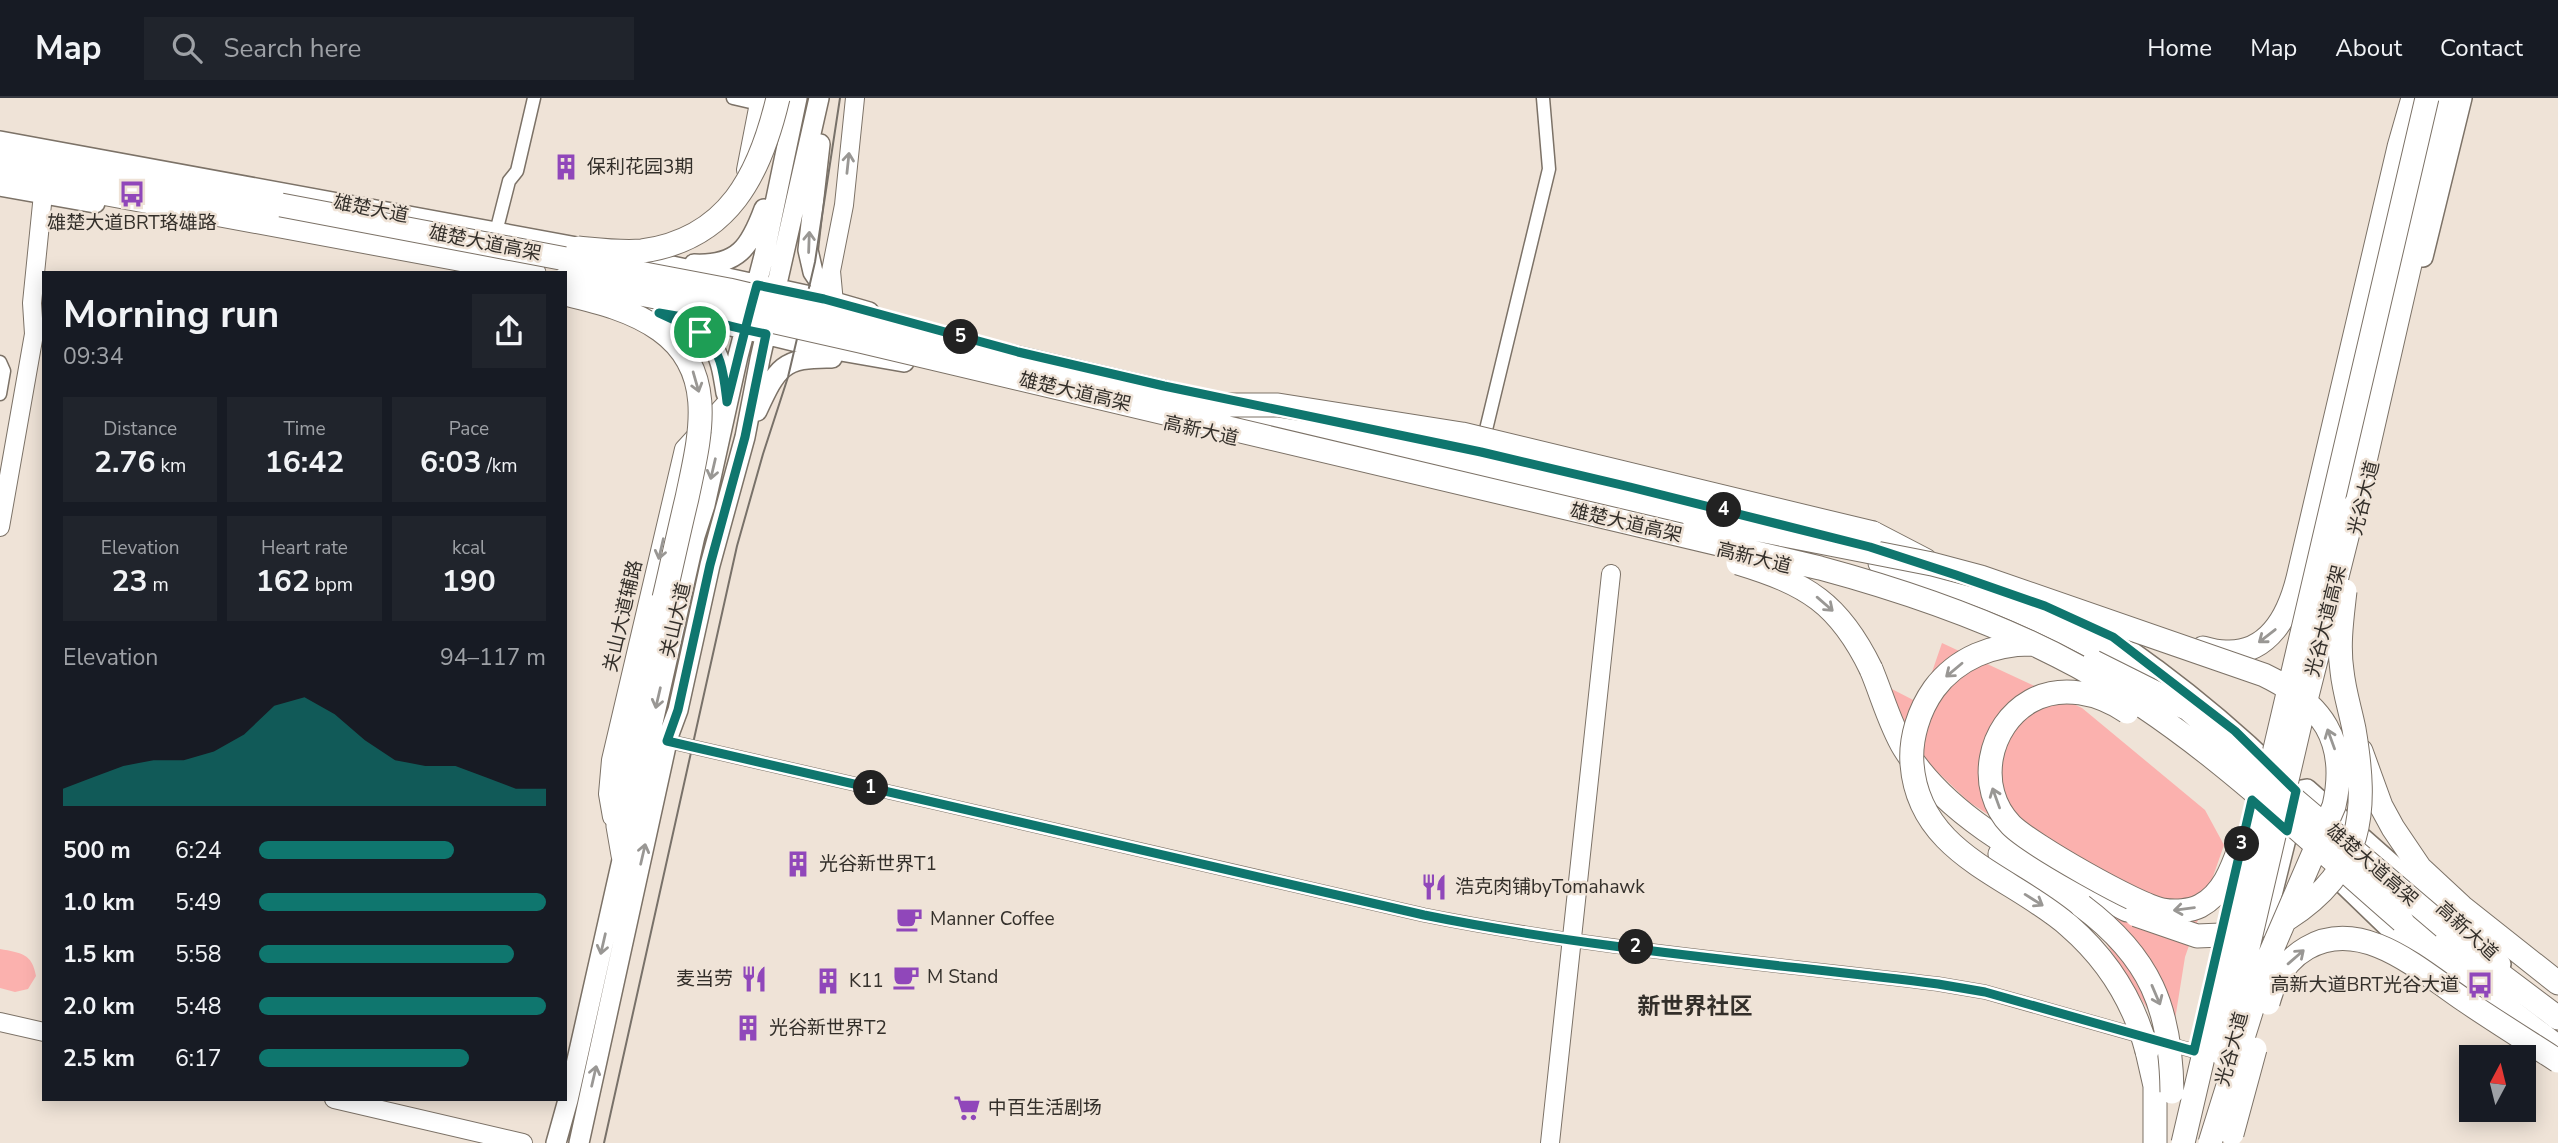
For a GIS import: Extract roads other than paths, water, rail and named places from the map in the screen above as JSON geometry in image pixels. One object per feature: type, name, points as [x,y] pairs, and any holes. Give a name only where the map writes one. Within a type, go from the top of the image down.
[{"type":"highway","points":[[2179,644],[2226,653],[2238,651],[2255,645],[2268,636],[2288,612],[2413,98]]},
{"type":"highway","name":"光谷大道高架","points":[[2183,1143],[2427,98]]},
{"type":"highway","name":"光谷大道高架","points":[[2203,1143],[2300,724],[2355,505],[2448,98]]},
{"type":"highway","points":[[281,205],[563,246],[641,251],[666,246],[705,227],[725,211],[745,187],[764,150],[766,100]]},
{"type":"highway","name":"雄楚大道高架","points":[[0,153],[729,290],[1693,517],[1873,561],[1953,586],[2095,648],[2188,709],[2493,969],[2558,1018]]},
{"type":"highway","name":"雄楚大道高架","points":[[0,173],[523,271]]},
{"type":"highway","points":[[401,249],[478,271]]},
{"type":"highway","name":"雄楚大道高架","points":[[567,279],[726,310],[1507,494],[1879,583],[1950,608],[2013,634],[2079,667],[2172,729],[2228,771],[2509,1011],[2558,1047]]},
{"type":"highway","points":[[567,292],[609,305],[662,331],[686,358],[698,384],[702,412],[699,441],[618,802],[618,826],[623,855]]},
{"type":"highway","points":[[1219,405],[1278,405],[1462,434],[1873,533],[1956,575]]},
{"type":"highway","points":[[1507,494],[1766,572],[1800,585],[1827,605],[1854,636],[1922,782],[1957,820],[1982,842],[2097,918],[2136,958],[2155,991],[2169,1035],[2172,1092],[2166,1143]]},
{"type":"highway","points":[[2355,505],[2340,648],[2345,693],[2354,728],[2381,806],[2420,868],[2453,899],[2558,983]]},
{"type":"highway","points":[[1693,517],[1932,564],[2020,589],[2264,675],[2299,694],[2317,712],[2328,729],[2335,748],[2339,768],[2338,788],[2331,814],[2267,961],[2209,1143]]},
{"type":"highway","points":[[2155,1143],[2155,1086],[2152,1066],[2136,1018],[2107,967],[2096,953],[2055,915],[1976,864],[1946,840],[1924,810],[1917,792],[1911,756],[1919,719],[1936,686],[1965,660],[1997,647],[2038,644],[2060,649],[2108,668],[2188,709]]},
{"type":"highway","points":[[2290,680],[2262,771],[2259,784],[2255,797],[2251,810],[2239,849],[2228,878],[2215,895],[2199,906],[2184,911],[2162,910],[2138,902],[2026,838],[2010,824],[1994,795],[1990,779],[1993,749],[1996,739],[2011,717],[2042,696],[2069,692],[2088,694],[2124,709],[2166,739],[2252,805],[2263,814],[2295,838],[2348,880],[2402,921]]},
{"type":"highway","points":[[1903,746],[1924,776],[1951,803],[1988,832],[2150,921],[2197,936],[2217,936],[2267,929],[2289,919],[2319,894],[2350,854],[2358,830],[2361,789],[2354,728]]},
{"type":"highway","points":[[2229,1143],[2272,988],[2281,972],[2299,953],[2314,944],[2331,939],[2366,941],[2400,957],[2558,1061]]},
{"type":"main road","name":"关山大道","points":[[555,1143],[568,1100],[727,402],[757,285],[797,98]]},
{"type":"main road","name":"关山大道","points":[[579,1143],[667,741],[678,710],[710,565],[745,437],[820,98]]},
{"type":"main road","points":[[820,98],[820,148],[808,250],[809,261],[817,281],[829,301]]},
{"type":"main road","name":"光谷大道","points":[[2175,1143],[2252,800],[2422,98]]},
{"type":"main road","name":"光谷大道","points":[[2209,1143],[2287,831],[2313,704],[2462,98]]},
{"type":"main road","points":[[665,263],[712,265],[730,258],[754,236],[789,142],[755,131]]},
{"type":"main road","name":"雄楚大道","points":[[0,141],[665,263],[829,301]]},
{"type":"main road","points":[[0,186],[474,271]]},
{"type":"main road","points":[[567,291],[766,334]]},
{"type":"main road","name":"高新大道","points":[[829,301],[1018,352],[1151,383],[1481,452],[1630,487],[1856,544],[2045,606],[2113,637],[2208,709],[2296,791],[2306,789],[2407,876],[2502,965],[2558,1007]]},
{"type":"main road","points":[[659,313],[700,332],[712,344],[723,370],[727,402]]},
{"type":"main road","name":"高新大道","points":[[766,334],[818,347],[888,359],[1519,502],[1877,588],[2012,639],[2077,673],[2124,702],[2252,800],[2419,957],[2558,1053]]},
{"type":"main road","points":[[745,437],[771,380],[783,368],[805,358],[888,359]]},
{"type":"street","points":[[496,232],[509,181],[516,171],[534,98]]},
{"type":"street","points":[[624,256],[666,253],[684,248],[716,226],[728,213],[741,188],[755,131],[766,100],[733,98]]},
{"type":"street","points":[[829,301],[831,271],[844,205],[855,98]]},
{"type":"street","points":[[1481,452],[1549,169],[1543,98]]},
{"type":"street","points":[[0,527],[6,461],[21,407],[34,334],[32,303],[43,194]]},
{"type":"street","points":[[0,362],[4,371],[0,396],[5,402],[21,407]]},
{"type":"street","name":"关山大道辅路","points":[[623,855],[608,794],[613,752],[684,449],[727,402]]},
{"type":"street","points":[[1550,1143],[1611,573]]},
{"type":"street","points":[[667,741],[1489,929],[1985,992],[2194,1051]]},
{"type":"street","points":[[0,1021],[42,1032]]},
{"type":"street","points":[[343,1101],[523,1143]]},
{"type":"tram line","points":[[604,1143],[737,546],[788,377],[815,262],[840,98]]},
{"type":"place","name":"保利花园3期","points":[[566,167]]},
{"type":"place","name":"雄楚大道BRT珞雄路","points":[[132,194]]},
{"type":"place","name":"光谷新世界T1","points":[[798,864]]},
{"type":"place","name":"浩克肉铺byTomahawk","points":[[1434,887]]},
{"type":"place","name":"Manner Coffee","points":[[909,919]]},
{"type":"place","name":"M Stand","points":[[906,977]]},
{"type":"place","name":"麦当劳","points":[[754,979]]},
{"type":"place","name":"K11","points":[[828,981]]},
{"type":"place","name":"高新大道BRT光谷大道","points":[[2480,985]]},
{"type":"place","name":"光谷新世界T2","points":[[748,1028]]},
{"type":"place","name":"中百生活剧场","points":[[967,1108]]},
{"type":"district","name":"新世界社区","points":[[1695,1006]]}]
